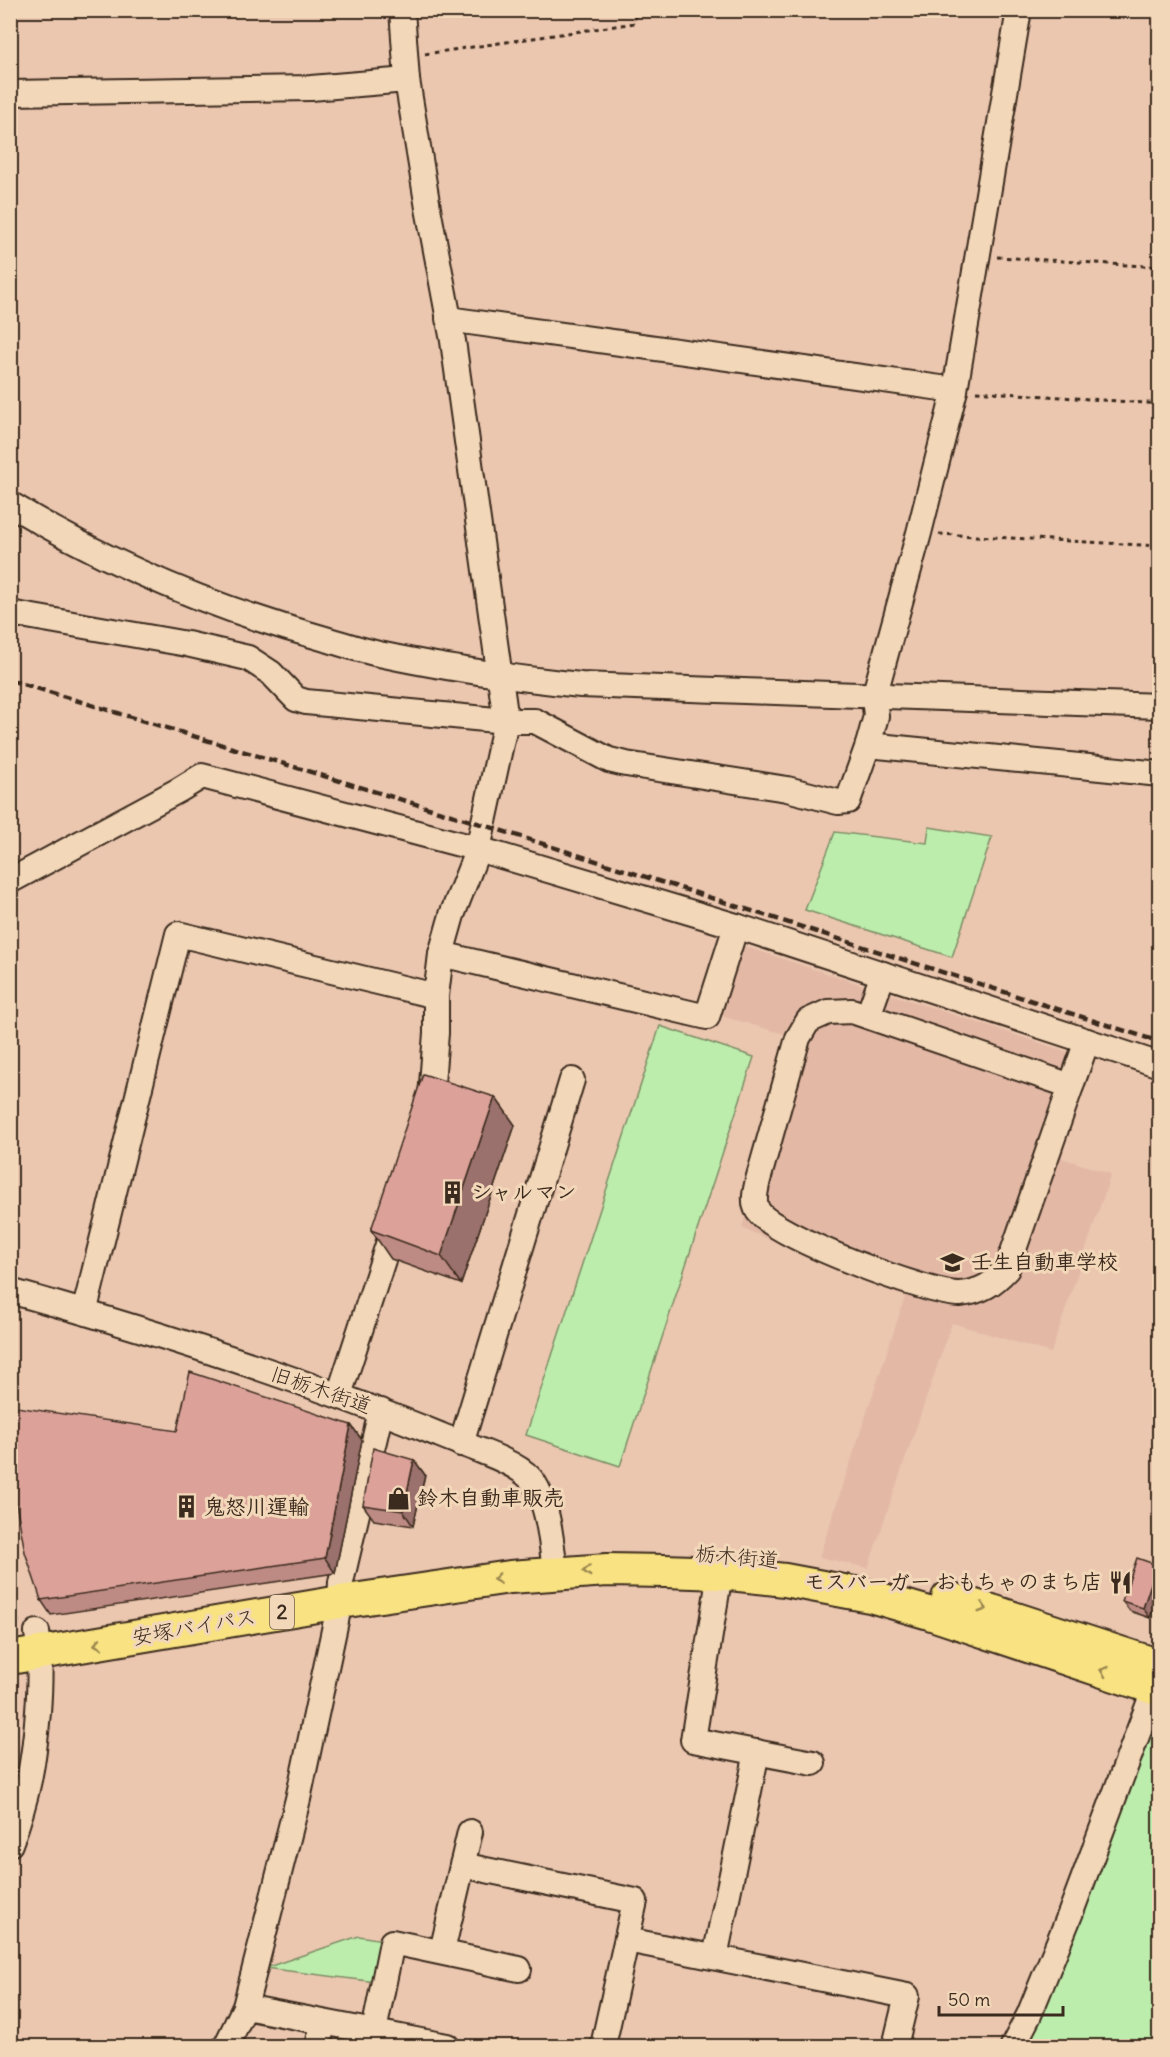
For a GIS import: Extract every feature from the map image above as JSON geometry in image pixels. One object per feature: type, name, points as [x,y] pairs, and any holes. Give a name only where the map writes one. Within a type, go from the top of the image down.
[{"type":"main road","name":"栃木街道","points":[[554,1562],[664,1551],[786,1561],[894,1582],[993,1611],[1158,1679]]},
{"type":"main road","name":"安塚バイパス","points":[[23,1641],[340,1592],[506,1556],[554,1562]]},
{"type":"main road","name":"栃木街道","points":[[554,1562],[607,1570],[720,1573],[785,1580],[870,1596],[1158,1679]]},
{"type":"street","points":[[402,10],[406,68],[428,208],[453,341],[506,721],[478,849],[452,915],[441,954],[436,996],[432,1092],[426,1128]]},
{"type":"street","points":[[10,613],[187,644],[248,658],[271,672],[296,699],[306,702],[506,721],[535,721],[609,760],[787,789],[838,802],[848,801],[876,716],[874,697],[955,390],[1019,10]]},
{"type":"street","points":[[10,93],[311,88],[406,68]]},
{"type":"street","points":[[448,319],[955,390]]},
{"type":"street","points":[[10,504],[150,577],[228,609],[382,655],[501,677],[581,685],[1160,706]]},
{"type":"street","points":[[868,745],[1160,774]]},
{"type":"street","points":[[10,881],[202,776],[478,849],[736,926],[1160,1065]]},
{"type":"street","points":[[441,954],[707,1017],[736,926]]},
{"type":"street","points":[[81,1311],[87,1301],[178,934],[436,996]]},
{"type":"street","points":[[868,1016],[883,974]]},
{"type":"street","points":[[1071,1086],[852,1011],[828,1012],[808,1021],[798,1038],[758,1180],[755,1198],[758,1211],[772,1224],[828,1251],[901,1279],[957,1294],[976,1291],[992,1284],[1006,1269],[1087,1041]]},
{"type":"street","points":[[461,1444],[572,1080]]},
{"type":"street","points":[[339,1395],[404,1195]]},
{"type":"street","name":"旧栃木街道","points":[[10,1291],[178,1341],[339,1395],[503,1461],[529,1477],[543,1503],[554,1562]]},
{"type":"street","points":[[226,2046],[245,2007],[298,1798],[340,1592],[381,1411]]},
{"type":"street","points":[[720,1573],[693,1740],[813,1763]]},
{"type":"street","points":[[10,1844],[21,1815],[36,1739],[23,1641]]},
{"type":"street","points":[[1013,2046],[1029,2015],[1071,1912],[1158,1679]]},
{"type":"street","points":[[715,1958],[757,1752]]},
{"type":"street","points":[[442,1951],[470,1832]]},
{"type":"street","points":[[462,1865],[635,1901],[610,2045]]},
{"type":"street","points":[[627,1940],[907,1996],[895,2046]]},
{"type":"street","points":[[373,2039],[392,1942],[519,1969]]},
{"type":"street","points":[[245,2007],[323,2022],[373,2039],[447,2046]]},
{"type":"street","points":[[318,2046],[323,2022]]},
{"type":"path","points":[[406,68],[635,23],[635,10]]},
{"type":"path","points":[[977,256],[1160,267]]},
{"type":"path","points":[[955,390],[1160,404]]},
{"type":"path","points":[[919,533],[1160,546]]},
{"type":"path","points":[[10,1599],[15,1598],[23,1641]]},
{"type":"shaded area","name":"壬生自動車学校","points":[[731,942],[1083,1057],[1062,1158],[1111,1174],[1051,1353],[952,1323],[868,1568],[819,1557],[905,1297],[742,1228],[791,1036],[721,1016]]},
{"type":"green space","points":[[929,827],[992,837],[952,957],[805,910],[835,832],[927,843]]},
{"type":"green space","points":[[660,1026],[754,1057],[620,1466],[526,1435]]},
{"type":"green space","points":[[1159,1690],[1159,2046],[1009,2046]]},
{"type":"green space","points":[[359,1936],[383,1940],[376,1982],[265,1968]]},
{"type":"building","points":[[423,1074],[495,1097],[441,1256],[371,1230]]},
{"type":"building","name":"鬼怒川運輸","points":[[190,1372],[351,1425],[325,1558],[41,1600],[25,1552],[10,1471],[10,1406],[177,1431]]},
{"type":"building","points":[[373,1448],[414,1460],[403,1511],[363,1505]]},
{"type":"building","points":[[1137,1558],[1157,1565],[1143,1608],[1122,1601]]},
{"type":"railway","points":[[10,680],[484,825],[1160,1042]]},
{"type":"place","name":"シャルマン","points":[[453,1192]]},
{"type":"place","name":"壬生自動車学校","points":[[953,1262]]},
{"type":"place","name":"鈴木自動車販売","points":[[399,1498]]},
{"type":"place","name":"鬼怒川運輸","points":[[186,1507]]},
{"type":"place","name":"モスバーガー おもちゃのまち店","points":[[1120,1582]]}]
